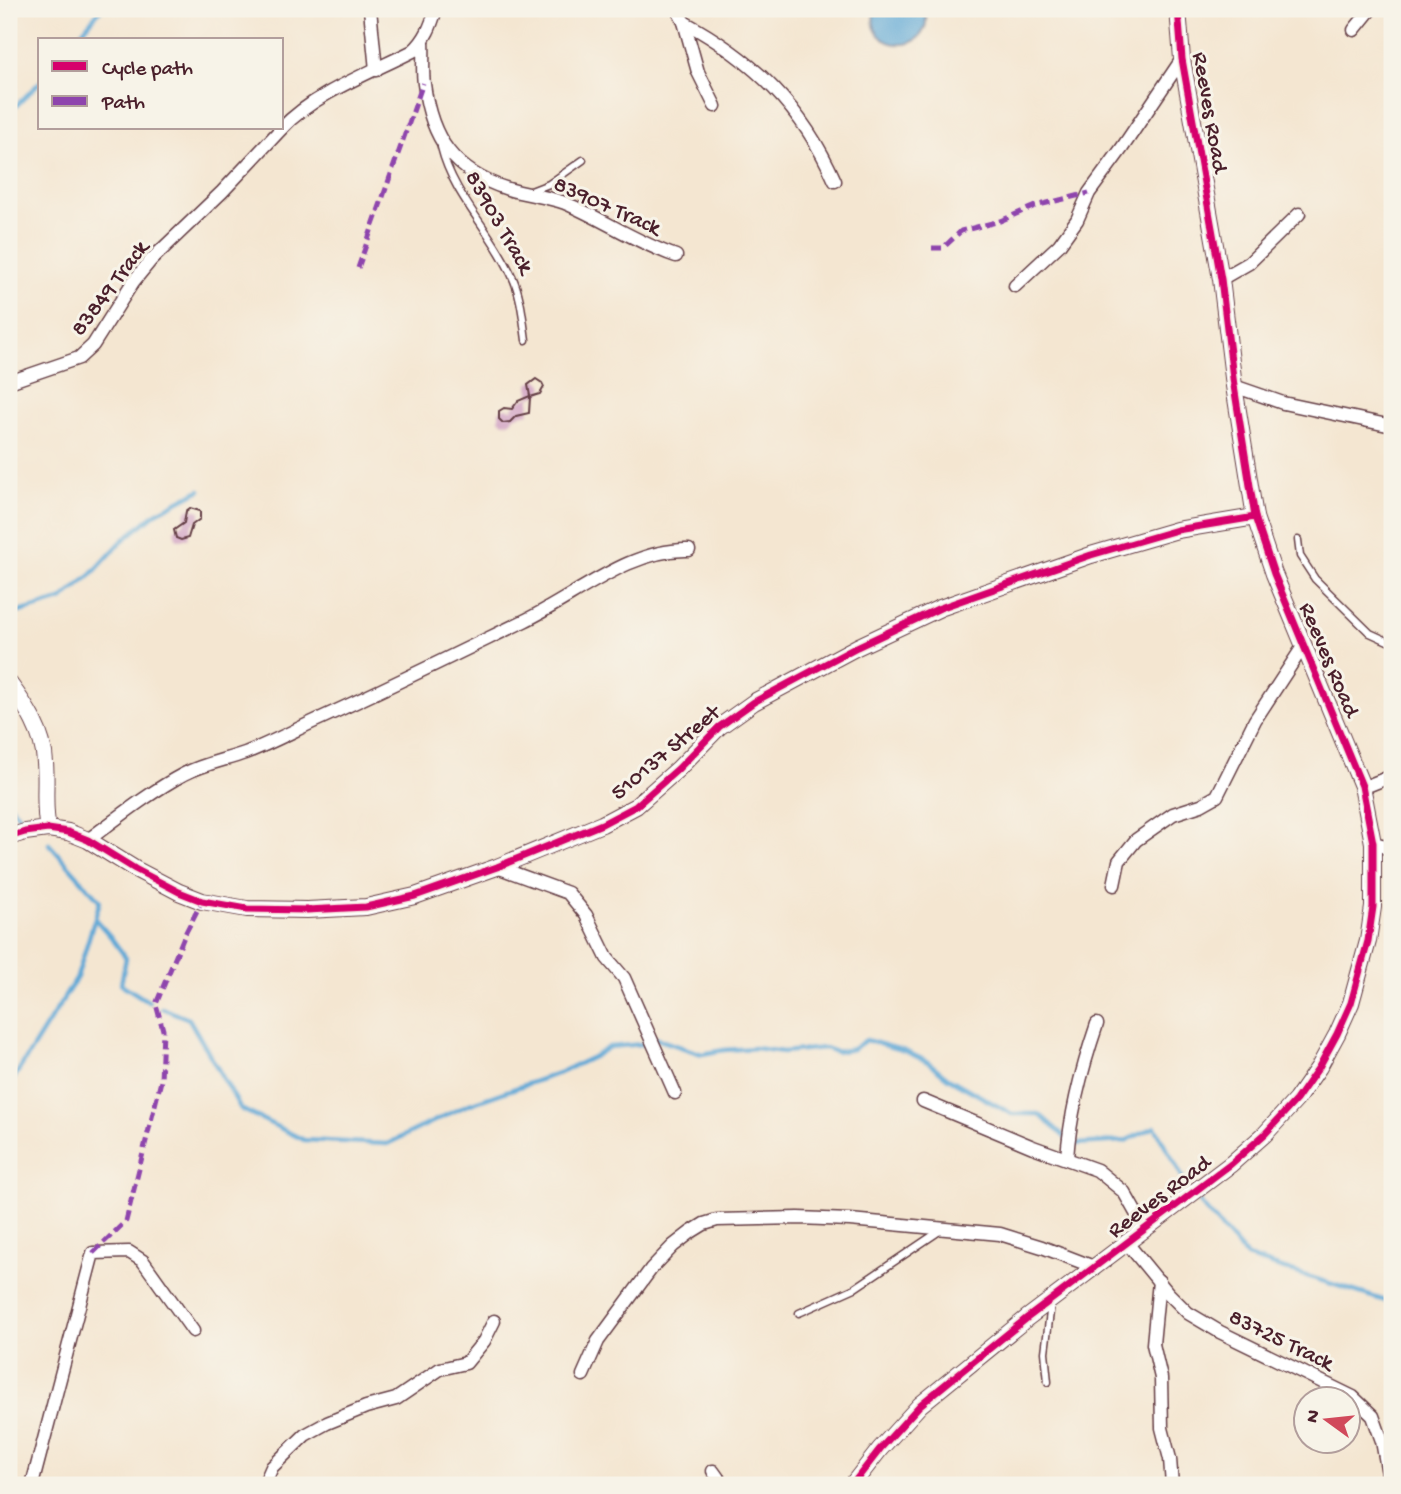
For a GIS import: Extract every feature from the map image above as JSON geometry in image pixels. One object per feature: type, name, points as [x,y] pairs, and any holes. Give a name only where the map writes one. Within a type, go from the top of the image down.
[{"type":"street","points":[[370,9],[376,70]]},
{"type":"street","points":[[424,41],[436,9]]},
{"type":"street","points":[[677,9],[684,22],[698,72],[715,106]]},
{"type":"street","name":"Reeves Road","points":[[852,1485],[920,1405],[1051,1300],[1231,1164],[1265,1134],[1296,1100],[1319,1067],[1351,1003],[1368,941],[1373,907],[1373,843],[1363,788],[1274,574],[1255,517],[1234,386],[1221,279],[1182,59],[1178,9]]},
{"type":"street","points":[[1354,30],[1371,9]]},
{"type":"street","points":[[684,22],[726,46],[775,88],[815,138],[835,181]]},
{"type":"street","name":"83849 Track","points":[[284,126],[295,114],[318,99],[413,51],[424,41]]},
{"type":"street","name":"83903 Track","points":[[424,41],[423,83],[440,142]]},
{"type":"street","points":[[1015,286],[1059,245],[1077,220],[1088,193],[1182,59]]},
{"type":"street","name":"83849 Track","points":[[9,382],[61,366],[79,358],[93,345],[133,282],[151,260],[222,192],[280,130]]},
{"type":"street","name":"83907 Track","points":[[440,142],[456,160],[475,175],[499,186],[565,203],[653,248],[676,256]]},
{"type":"street","points":[[1221,279],[1255,259],[1299,214]]},
{"type":"street","points":[[1234,386],[1283,403],[1392,426]]},
{"type":"street","name":"510137 Street","points":[[9,837],[48,829],[68,832],[88,840],[179,892],[202,901],[247,909],[366,907],[415,896],[497,867],[602,824],[636,806],[678,769],[719,727],[754,702],[857,647],[940,608],[1091,555],[1177,530],[1255,517]]},
{"type":"street","points":[[88,840],[154,792],[187,772],[247,752],[348,706],[527,620],[625,566],[653,554],[688,550]]},
{"type":"street","points":[[1115,885],[1119,861],[1136,840],[1173,814],[1201,805],[1216,796],[1255,720],[1304,645]]},
{"type":"street","points":[[9,683],[33,720],[43,745],[46,764],[44,812],[48,829]]},
{"type":"street","points":[[1363,788],[1392,776]]},
{"type":"street","points":[[1373,843],[1392,852]]},
{"type":"street","points":[[497,867],[568,893],[586,915],[607,958],[624,978],[675,1093]]},
{"type":"street","points":[[1067,1158],[1075,1097],[1097,1024]]},
{"type":"street","points":[[923,1101],[1033,1147],[1097,1170],[1113,1181],[1134,1206],[1145,1229]]},
{"type":"street","points":[[583,1375],[598,1341],[651,1269],[673,1246],[704,1224],[717,1220],[850,1220],[1000,1234],[1094,1267]]},
{"type":"street","name":"83725 Track","points":[[1127,1243],[1158,1282],[1188,1313],[1220,1332],[1353,1397],[1373,1416],[1387,1439],[1390,1485]]},
{"type":"street","points":[[32,1485],[93,1253],[129,1252],[143,1261],[192,1331]]},
{"type":"street","points":[[1158,1282],[1153,1344],[1161,1378],[1162,1427],[1170,1458],[1172,1485]]},
{"type":"street","points":[[264,1485],[272,1467],[305,1435],[356,1411],[396,1399],[440,1369],[466,1363],[484,1341],[494,1321]]},
{"type":"street","points":[[713,1471],[723,1485]]},
{"type":"lane","name":"83903 Track","points":[[440,142],[451,177],[513,278],[526,340]]},
{"type":"lane","name":"83907 Track","points":[[523,192],[539,190],[583,160]]},
{"type":"lane","points":[[1298,540],[1300,556],[1315,579],[1370,633],[1392,643]]},
{"type":"lane","points":[[799,1313],[855,1288],[943,1229]]},
{"type":"lane","points":[[1048,1382],[1045,1352],[1051,1300]]},
{"type":"water","points":[[875,9],[925,9],[925,25],[920,36],[911,42],[888,42],[879,35],[874,24]]},
{"type":"building","points":[[536,379],[544,387],[540,394],[530,397],[529,413],[503,423],[499,419],[499,411],[504,408],[512,409],[518,401],[530,396],[528,385]]},
{"type":"building","points":[[190,508],[200,511],[200,519],[192,525],[188,538],[181,540],[176,538],[174,530],[184,523],[186,511]]},
{"type":"waterway","points":[[77,38],[101,9]]},
{"type":"waterway","points":[[9,113],[38,84]]},
{"type":"waterway","points":[[9,615],[61,600],[91,575],[123,540],[156,513],[200,490]]},
{"type":"waterway","points":[[9,804],[26,823]]},
{"type":"waterway","points":[[9,1086],[77,977],[100,901],[49,844]]},
{"type":"waterway","points":[[95,919],[126,958],[121,984],[149,1002]]},
{"type":"waterway","points":[[162,1008],[189,1019],[241,1109],[304,1140],[387,1144],[467,1105],[559,1073],[609,1047],[642,1044],[651,1037],[702,1054],[755,1048],[783,1052],[825,1048],[836,1052],[853,1049],[866,1040],[905,1051],[928,1062],[948,1078],[1012,1114],[1039,1114],[1076,1144],[1125,1141],[1155,1127],[1185,1182]]},
{"type":"waterway","points":[[1200,1203],[1247,1257],[1392,1303]]},
{"type":"marked path","points":[[358,268],[423,83]]},
{"type":"marked path","points":[[932,248],[943,248],[961,231],[1000,221],[1035,206],[1089,193]]},
{"type":"marked path","points":[[93,1253],[126,1221],[161,1081],[163,1030],[156,1004],[202,901]]},
{"type":"cycle path","points":[[852,1485],[920,1405],[1027,1318],[1231,1164],[1265,1134],[1296,1100],[1319,1067],[1337,1034],[1351,1003],[1368,941],[1373,907],[1373,843],[1362,786],[1274,574],[1255,517],[1234,386],[1221,279],[1182,59],[1178,9]]},
{"type":"cycle path","points":[[9,837],[48,829],[68,832],[88,840],[179,892],[202,901],[247,909],[366,907],[415,896],[497,867],[602,824],[636,806],[678,769],[719,727],[754,702],[857,647],[940,608],[1091,555],[1177,530],[1255,517]]}]
